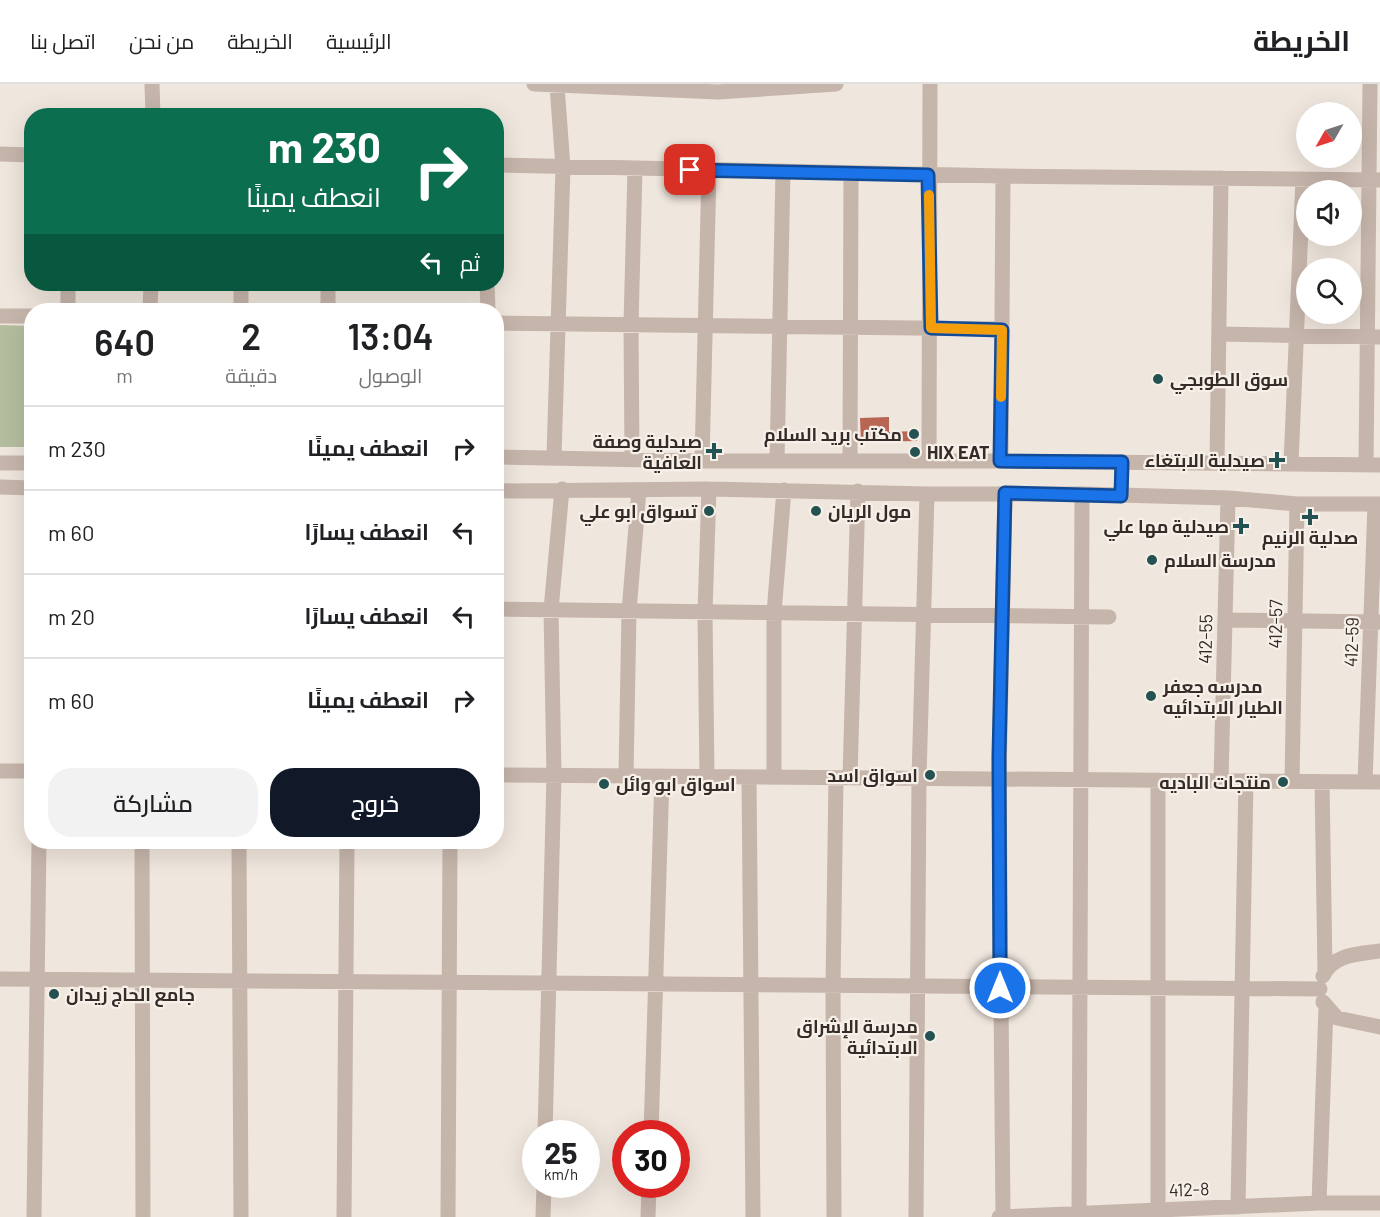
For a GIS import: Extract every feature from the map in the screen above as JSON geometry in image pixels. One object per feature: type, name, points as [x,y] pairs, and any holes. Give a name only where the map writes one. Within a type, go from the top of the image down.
[{"type":"street","points":[[149,84],[152,108]]},
{"type":"street","points":[[534,84],[629,86],[718,92],[836,84]]},
{"type":"street","points":[[929,461],[930,84]]},
{"type":"street","points":[[504,457],[554,456],[702,461],[1373,465],[1375,180],[1370,84]]},
{"type":"street","points":[[554,456],[563,167],[557,86]]},
{"type":"street","points":[[0,154],[24,155]]},
{"type":"street","points":[[504,165],[928,175],[1375,180]]},
{"type":"street","points":[[632,458],[631,325],[635,169]]},
{"type":"street","points":[[702,461],[709,170]]},
{"type":"street","points":[[777,461],[783,171]]},
{"type":"street","points":[[850,461],[851,173]]},
{"type":"street","points":[[1000,461],[1003,176]]},
{"type":"street","points":[[1217,464],[1221,178]]},
{"type":"street","points":[[1291,464],[1303,179]]},
{"type":"street","points":[[0,316],[24,316]]},
{"type":"street","points":[[504,323],[1002,330]]},
{"type":"street","points":[[1219,334],[1374,337]]},
{"type":"street","points":[[1121,496],[1122,462]]},
{"type":"street","points":[[0,463],[24,463]]},
{"type":"street","points":[[0,487],[24,488]]},
{"type":"street","points":[[545,1120],[554,775],[551,610],[562,489]]},
{"type":"street","points":[[707,777],[705,612],[709,489]]},
{"type":"street","points":[[504,491],[709,489],[927,494],[1082,494],[1228,498],[1297,504],[1378,504]]},
{"type":"street","points":[[626,776],[629,611],[639,490]]},
{"type":"street","points":[[774,777],[774,613],[784,490]]},
{"type":"street","points":[[834,1217],[833,987],[843,778],[855,614],[858,491]]},
{"type":"street","points":[[1001,1217],[999,779],[1005,493]]},
{"type":"street","points":[[916,1217],[919,778],[927,494]]},
{"type":"street","points":[[1074,1215],[1081,989],[1082,494]]},
{"type":"street","name":"412-55","points":[[1221,781],[1228,498]]},
{"type":"street","name":"412-57","points":[[1292,781],[1297,504]]},
{"type":"street","name":"412-59","points":[[1373,782],[1378,504]]},
{"type":"street","points":[[504,609],[1109,617]]},
{"type":"street","points":[[1225,620],[1376,622]]},
{"type":"street","points":[[0,771],[24,771]]},
{"type":"street","points":[[504,775],[1373,782]]},
{"type":"street","points":[[651,1120],[662,776]]},
{"type":"street","points":[[749,777],[753,1217]]},
{"type":"street","points":[[1158,780],[1158,1210]]},
{"type":"street","points":[[1238,1207],[1246,781]]},
{"type":"street","points":[[1319,1203],[1326,1007],[1320,989],[1325,971],[1322,782]]},
{"type":"street","points":[[34,1217],[39,849]]},
{"type":"street","points":[[142,849],[143,1217]]},
{"type":"street","points":[[239,849],[241,1217]]},
{"type":"street","points":[[344,1217],[347,849]]},
{"type":"street","points":[[448,1217],[450,849]]},
{"type":"street","points":[[1325,971],[1343,957],[1380,951]]},
{"type":"street","points":[[0,979],[1159,990],[1320,989]]},
{"type":"street","points":[[1326,1007],[1337,1018],[1380,1028]]},
{"type":"street","points":[[543,1217],[544,1198]]},
{"type":"street","points":[[648,1217],[649,1198]]},
{"type":"street","name":"412-8","points":[[1001,1217],[1129,1214],[1158,1210],[1319,1203],[1380,1203]]},
{"type":"green space","points":[[0,325],[24,326],[24,447],[0,447]]},
{"type":"building","points":[[889,417],[889,432],[917,431],[917,441],[861,442],[860,418]]},
{"type":"slow traffic","points":[[929,195],[931,328],[1002,330],[1001,397]]},
{"type":"place","name":"سوق الطوبجي","points":[[1158,379]]},
{"type":"place","name":"مكتب بريد السلام","points":[[914,434]]},
{"type":"place","name":"صيدلية وصفة العافية","points":[[714,451]]},
{"type":"place","name":"HIX EAT","points":[[915,452]]},
{"type":"place","name":"صيدلية الابتغاء","points":[[1277,460]]},
{"type":"place","name":"تسواق ابو علي","points":[[709,511]]},
{"type":"place","name":"مول الريان","points":[[816,511]]},
{"type":"place","name":"صدلية الرنيم","points":[[1310,517]]},
{"type":"place","name":"صيدلية مها علي","points":[[1241,526]]},
{"type":"place","name":"مدرسة السلام","points":[[1152,560]]},
{"type":"place","name":"مدرسه جعفر الطيار الابتدائيه","points":[[1151,696]]},
{"type":"place","name":"اسواق اسد","points":[[930,775]]},
{"type":"place","name":"منتجات الباديه","points":[[1283,782]]},
{"type":"place","name":"اسواق ابو وائل","points":[[604,784]]},
{"type":"place","name":"جامع الحاج زيدان","points":[[54,994]]},
{"type":"place","name":"مدرسة الإشراق الابتدائية","points":[[930,1036]]},
{"type":"route","points":[[690,170],[928,175],[931,328],[1002,330],[1000,461],[1122,462],[1121,496],[1005,493],[999,756],[1000,988]]}]
